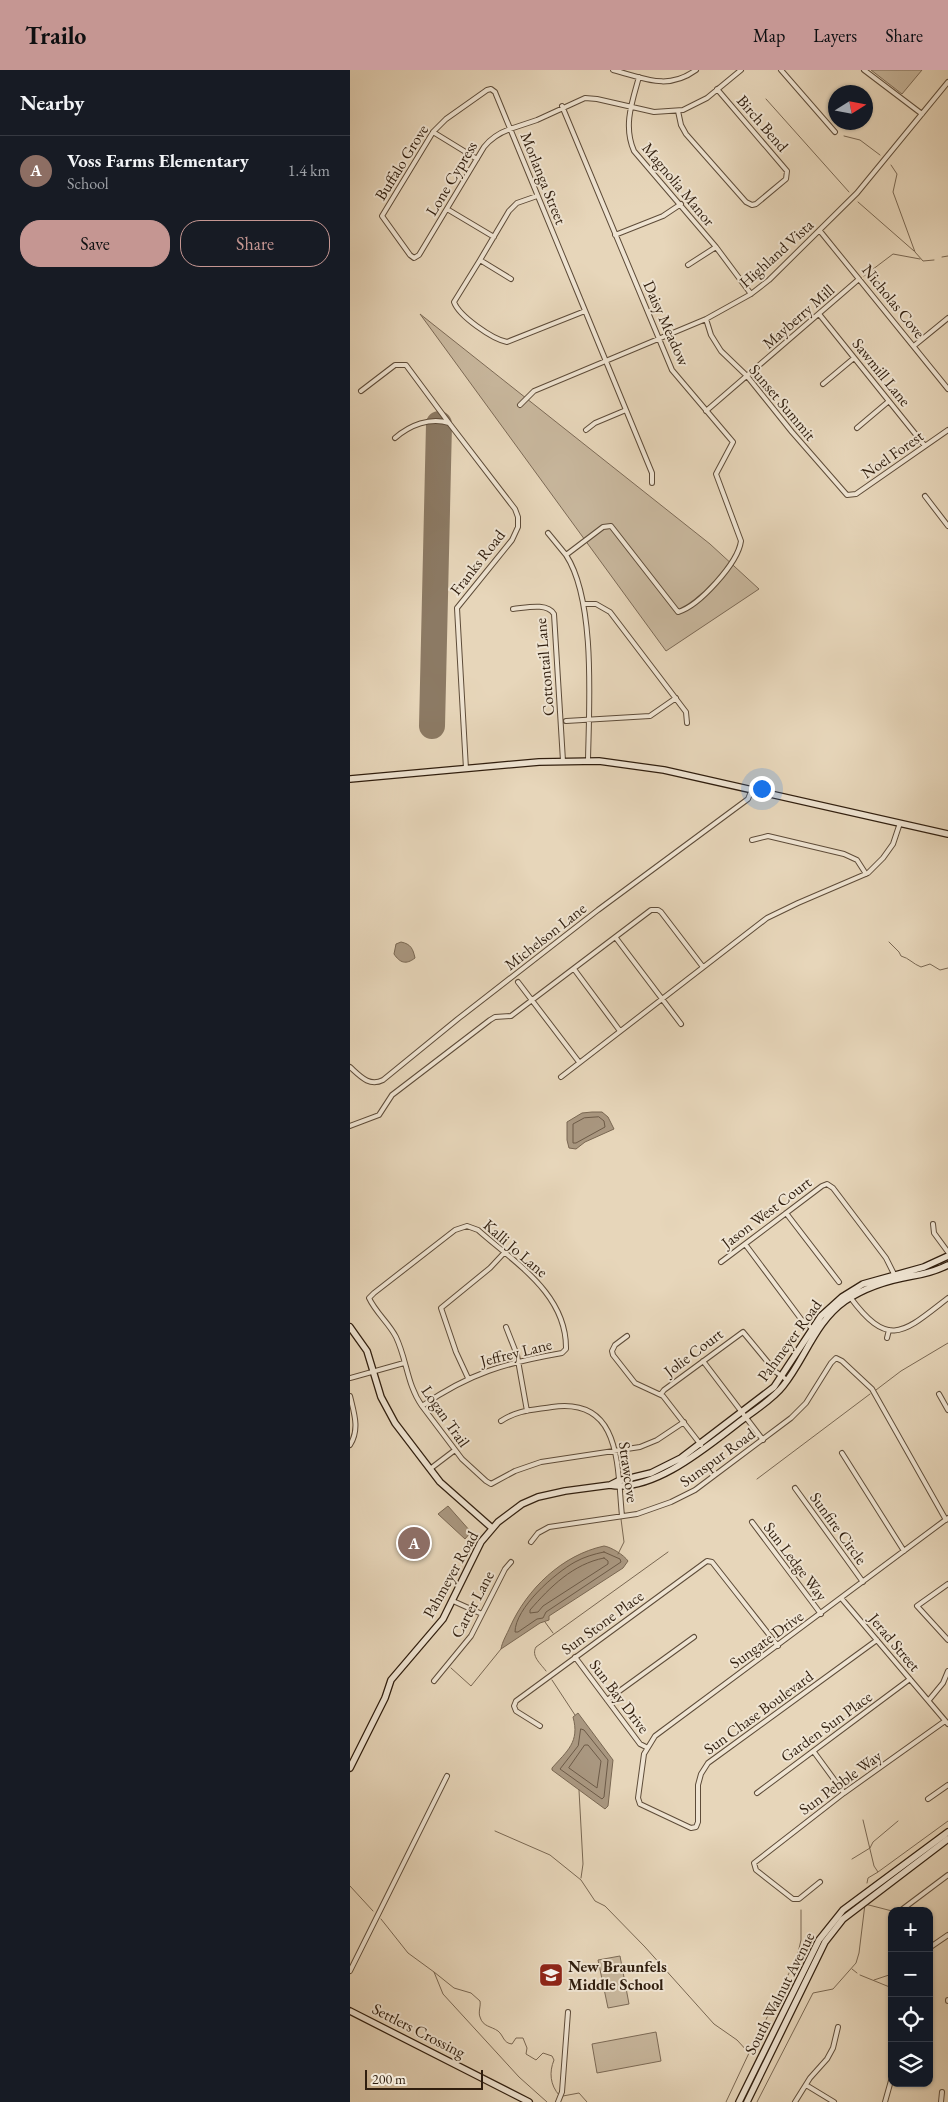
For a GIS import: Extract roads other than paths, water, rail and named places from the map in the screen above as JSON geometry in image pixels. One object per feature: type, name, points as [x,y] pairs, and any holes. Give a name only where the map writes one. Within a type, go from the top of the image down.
[{"type":"street","points":[[613,70],[639,77],[672,82],[686,78],[696,70]]},
{"type":"street","name":"Lone Cypress","points":[[414,258],[419,255],[484,147],[492,138],[510,129],[537,120],[562,106],[578,100],[591,98],[660,113],[678,111],[702,102],[741,70]]},
{"type":"street","points":[[781,70],[835,132]]},
{"type":"street","points":[[864,70],[922,114]]},
{"type":"street","name":"Magnolia Manor","points":[[639,77],[631,107],[628,129],[634,151],[641,162],[681,204],[716,247],[750,294]]},
{"type":"street","name":"Highland Vista","points":[[520,405],[534,391],[706,319],[750,294],[769,280],[867,182],[948,82]]},
{"type":"street","name":"Morlanga Street","points":[[491,89],[495,92],[586,311],[652,473],[652,483]]},
{"type":"street","name":"Buffalo Grove","points":[[414,258],[410,256],[382,216],[433,132],[446,119],[491,89]]},
{"type":"street","name":"Birch Bend","points":[[678,111],[681,125],[686,134],[746,202],[752,205],[758,203],[786,179],[788,174],[786,168],[717,90]]},
{"type":"street","name":"Daisy Meadow","points":[[562,106],[672,370],[732,442],[716,474],[741,537],[740,551],[713,587],[678,612],[611,526],[602,526],[566,555]]},
{"type":"street","points":[[433,132],[477,159]]},
{"type":"street","points":[[537,196],[517,203],[509,211],[454,302],[456,309],[490,336],[507,342],[586,311]]},
{"type":"street","points":[[616,235],[663,216],[681,204]]},
{"type":"street","points":[[447,209],[494,237]]},
{"type":"street","name":"Nicholas Cove","points":[[820,231],[915,345],[948,389]]},
{"type":"street","points":[[688,265],[716,247]]},
{"type":"street","points":[[480,260],[511,279]]},
{"type":"street","name":"Mayberry Mill","points":[[706,411],[860,279]]},
{"type":"street","name":"Sawmill Lane","points":[[819,314],[925,446]]},
{"type":"street","points":[[915,345],[948,318]]},
{"type":"street","name":"Sunset Summit","points":[[706,319],[711,335],[720,351],[747,376],[792,432],[846,494],[850,496]]},
{"type":"street","points":[[823,384],[854,358]]},
{"type":"street","name":"Franks Road","points":[[362,390],[395,365],[406,365],[515,509],[518,522],[512,540],[457,608],[466,769]]},
{"type":"street","points":[[857,428],[889,401]]},
{"type":"street","points":[[586,430],[595,423],[626,410]]},
{"type":"street","points":[[395,438],[410,426],[440,420],[449,423]]},
{"type":"street","name":"Noel Forest","points":[[850,496],[856,494],[948,430]]},
{"type":"street","points":[[926,496],[948,526]]},
{"type":"street","points":[[548,533],[566,555],[579,581],[584,604],[589,688],[588,760]]},
{"type":"street","points":[[584,604],[596,604],[610,612],[686,712],[687,723]]},
{"type":"street","name":"Cottontail Lane","points":[[513,609],[544,607],[551,609],[554,614],[564,761]]},
{"type":"street","points":[[566,720],[650,716],[676,698]]},
{"type":"street","points":[[350,779],[588,760],[645,766],[948,834]]},
{"type":"street","name":"Michelson Lane","points":[[350,1067],[367,1081],[383,1080],[598,910],[748,799],[752,789]]},
{"type":"street","points":[[561,1077],[768,918],[866,874],[884,858],[893,844],[900,823]]},
{"type":"street","points":[[752,840],[768,836],[844,854],[857,860],[866,874]]},
{"type":"street","points":[[350,1126],[379,1115],[392,1095],[490,1020],[495,1017],[508,1018],[511,1016],[651,910],[656,908],[661,912],[703,967]]},
{"type":"street","points":[[616,938],[681,1024]]},
{"type":"street","points":[[574,970],[620,1031]]},
{"type":"street","points":[[518,982],[579,1062]]},
{"type":"street","name":"Jason West Court","points":[[721,1262],[822,1186],[828,1184],[886,1258],[895,1278]]},
{"type":"street","points":[[786,1213],[839,1282]]},
{"type":"street","points":[[933,1224],[934,1233],[948,1252]]},
{"type":"street","name":"Kalli Jo Lane","points":[[369,1298],[459,1228],[467,1226],[475,1228],[538,1282],[553,1300],[563,1324],[565,1351]]},
{"type":"street","points":[[745,1244],[801,1319],[815,1330]]},
{"type":"street","points":[[468,1378],[454,1348],[441,1308],[490,1268],[504,1253]]},
{"type":"street","name":"Pahmeyer Road","points":[[350,1768],[385,1698],[391,1680],[436,1628],[453,1600],[481,1542],[492,1528],[513,1510],[538,1497],[556,1492],[646,1480],[664,1474],[744,1415],[768,1400],[784,1379],[815,1330],[849,1295],[948,1256]]},
{"type":"street","name":"Pahmeyer Road","points":[[895,1278],[927,1274],[948,1265]]},
{"type":"street","points":[[849,1295],[871,1322],[888,1330],[911,1325],[948,1298]]},
{"type":"street","name":"Logan Trail","points":[[369,1298],[395,1337],[412,1392],[466,1464],[491,1484],[534,1464],[614,1451]]},
{"type":"street","points":[[350,1327],[367,1351],[386,1410],[430,1469],[450,1492],[492,1528]]},
{"type":"street","points":[[506,1327],[519,1361],[527,1411]]},
{"type":"street","points":[[887,1338],[888,1330]]},
{"type":"street","name":"Jolie Court","points":[[661,1394],[743,1332],[784,1379]]},
{"type":"street","points":[[628,1336],[615,1345],[612,1351],[635,1383],[661,1394],[702,1447]]},
{"type":"street","name":"Jeffrey Lane","points":[[422,1406],[448,1388],[495,1367],[565,1351]]},
{"type":"street","name":"Sunspur Road","points":[[531,1542],[538,1533],[555,1526],[648,1511],[683,1497],[705,1484],[763,1440],[801,1408],[836,1358],[842,1361],[865,1382],[875,1396],[947,1519]]},
{"type":"street","points":[[703,1361],[763,1440]]},
{"type":"street","points":[[350,1378],[404,1363]]},
{"type":"street","points":[[939,1394],[948,1410]]},
{"type":"street","points":[[350,1396],[356,1427],[355,1436],[350,1446]]},
{"type":"street","name":"Strawcove","points":[[501,1421],[511,1415],[565,1405],[581,1408],[605,1425],[611,1435],[614,1451],[622,1516]]},
{"type":"street","points":[[614,1451],[648,1444],[666,1435],[684,1422]]},
{"type":"street","points":[[430,1469],[454,1450]]},
{"type":"street","points":[[842,1453],[904,1551]]},
{"type":"street","name":"Sunfire Circle","points":[[795,1488],[863,1582]]},
{"type":"street","name":"Sungate Drive","points":[[646,1748],[660,1732],[842,1599],[947,1519]]},
{"type":"street","name":"Sun Ledge Way","points":[[752,1522],[821,1614]]},
{"type":"street","name":"Sun Stone Place","points":[[540,1726],[516,1711],[514,1706],[516,1701],[708,1560],[712,1562],[778,1646]]},
{"type":"street","name":"Carter Lane","points":[[434,1681],[464,1646],[505,1569],[511,1562]]},
{"type":"street","points":[[948,1584],[917,1606],[948,1640]]},
{"type":"street","name":"Jerad Street","points":[[842,1599],[947,1723]]},
{"type":"street","points":[[453,1600],[482,1614]]},
{"type":"street","points":[[607,1700],[694,1637]]},
{"type":"street","name":"Sun Chase Boulevard","points":[[646,1748],[639,1790],[640,1804],[691,1828],[696,1827],[698,1822],[699,1781],[708,1763],[877,1640]]},
{"type":"street","name":"Sun Bay Drive","points":[[575,1657],[640,1744],[646,1748]]},
{"type":"street","points":[[929,1700],[943,1683],[948,1671]]},
{"type":"street","name":"Garden Sun Place","points":[[757,1793],[910,1679]]},
{"type":"street","name":"Sun Pebble Way","points":[[820,1882],[794,1900],[772,1884],[753,1866],[755,1861],[844,1794],[947,1723]]},
{"type":"street","points":[[814,1752],[844,1794]]},
{"type":"street","points":[[350,1971],[447,1776]]},
{"type":"street","points":[[928,1800],[948,1785]]},
{"type":"street","name":"South Walnut Avenue","points":[[739,2102],[819,1940],[832,1922],[843,1910],[948,1832]]},
{"type":"street","name":"South Walnut Avenue","points":[[747,2102],[825,1942],[834,1929],[843,1919],[948,1839]]},
{"type":"street","points":[[905,1907],[948,1875]]},
{"type":"street","points":[[933,1945],[948,1935]]},
{"type":"street","name":"Settlers Crossing","points":[[350,2011],[529,2102]]},
{"type":"street","points":[[558,2102],[562,2092],[568,2012]]},
{"type":"street","points":[[796,2102],[806,2085],[827,2059],[833,2048],[838,2027]]},
{"type":"street","points":[[806,2085],[834,2102]]},
{"type":"street","points":[[885,2102],[889,2087]]},
{"type":"street","points":[[941,2102],[942,2092]]},
{"type":"water","points":[[401,942],[411,947],[415,958],[403,962],[396,957],[394,954],[396,944]]},
{"type":"water","points":[[602,1112],[608,1117],[614,1129],[585,1142],[576,1149],[569,1148],[567,1122],[582,1113]]},
{"type":"water","points":[[448,1506],[471,1532],[465,1539],[438,1514]]},
{"type":"water","points":[[604,1546],[614,1550],[628,1561],[623,1568],[549,1616],[549,1620],[540,1623],[501,1649],[517,1613],[536,1587],[560,1566],[574,1557]]},
{"type":"water","points":[[578,1713],[613,1760],[608,1806],[605,1809],[552,1770],[571,1745],[575,1733],[573,1717]]},
{"type":"waterway","points":[[766,99],[849,192]]},
{"type":"waterway","points":[[844,136],[860,140],[880,155]]},
{"type":"waterway","points":[[891,165],[897,174],[893,192],[915,252],[923,261],[934,260]]},
{"type":"waterway","points":[[858,202],[914,251]]},
{"type":"waterway","points":[[864,276],[893,254],[920,259]]},
{"type":"waterway","points":[[942,257],[948,256]]},
{"type":"waterway","points":[[889,942],[901,956],[921,967],[930,964],[940,970],[948,968]]},
{"type":"waterway","points":[[876,1390],[901,1371],[948,1343]]},
{"type":"waterway","points":[[757,1479],[870,1394]]},
{"type":"waterway","points":[[618,1554],[624,1542],[621,1519]]},
{"type":"waterway","points":[[546,1671],[535,1656],[536,1647],[668,1552]]},
{"type":"waterway","points":[[545,1622],[553,1633]]},
{"type":"waterway","points":[[451,1668],[471,1686],[501,1649]]},
{"type":"waterway","points":[[552,1680],[575,1715]]},
{"type":"waterway","points":[[579,1790],[583,1864],[581,1878]]},
{"type":"waterway","points":[[863,1820],[874,1866],[878,1872],[868,1878],[867,1883]]},
{"type":"waterway","points":[[852,1859],[870,1848],[873,1842],[898,1821]]},
{"type":"waterway","points":[[878,1872],[948,1821]]},
{"type":"waterway","points":[[495,1831],[550,1855],[581,1880],[595,1901],[605,1906],[645,1947],[714,2024],[737,2040],[749,2053],[726,2102]]},
{"type":"waterway","points":[[350,1886],[373,1911]]},
{"type":"waterway","points":[[757,2102],[813,1993],[833,1989],[856,1963],[865,1904],[888,1910]]},
{"type":"waterway","points":[[750,2052],[797,1957],[801,1940],[801,1910]]},
{"type":"waterway","points":[[381,1919],[408,1953],[434,1972],[443,1994],[519,2077],[547,2102]]},
{"type":"waterway","points":[[852,1969],[857,1973]]},
{"type":"waterway","points":[[434,1972],[454,1988],[471,1993],[480,2001],[479,2013],[481,2020],[485,2025],[498,2031],[505,2041],[512,2044],[516,2038],[523,2038],[527,2048],[526,2054],[536,2060],[543,2053],[552,2056],[554,2060],[551,2078],[559,2095]]},
{"type":"waterway","points":[[860,1975],[888,1986]]},
{"type":"waterway","points":[[874,1980],[888,1975]]},
{"type":"waterway","points":[[563,2096],[579,2093],[587,2102]]},
{"type":"place","name":"Voss Farms Elementary","points":[[414,1543]]},
{"type":"place","name":"New Braunfels Middle School","points":[[551,1975]]}]
